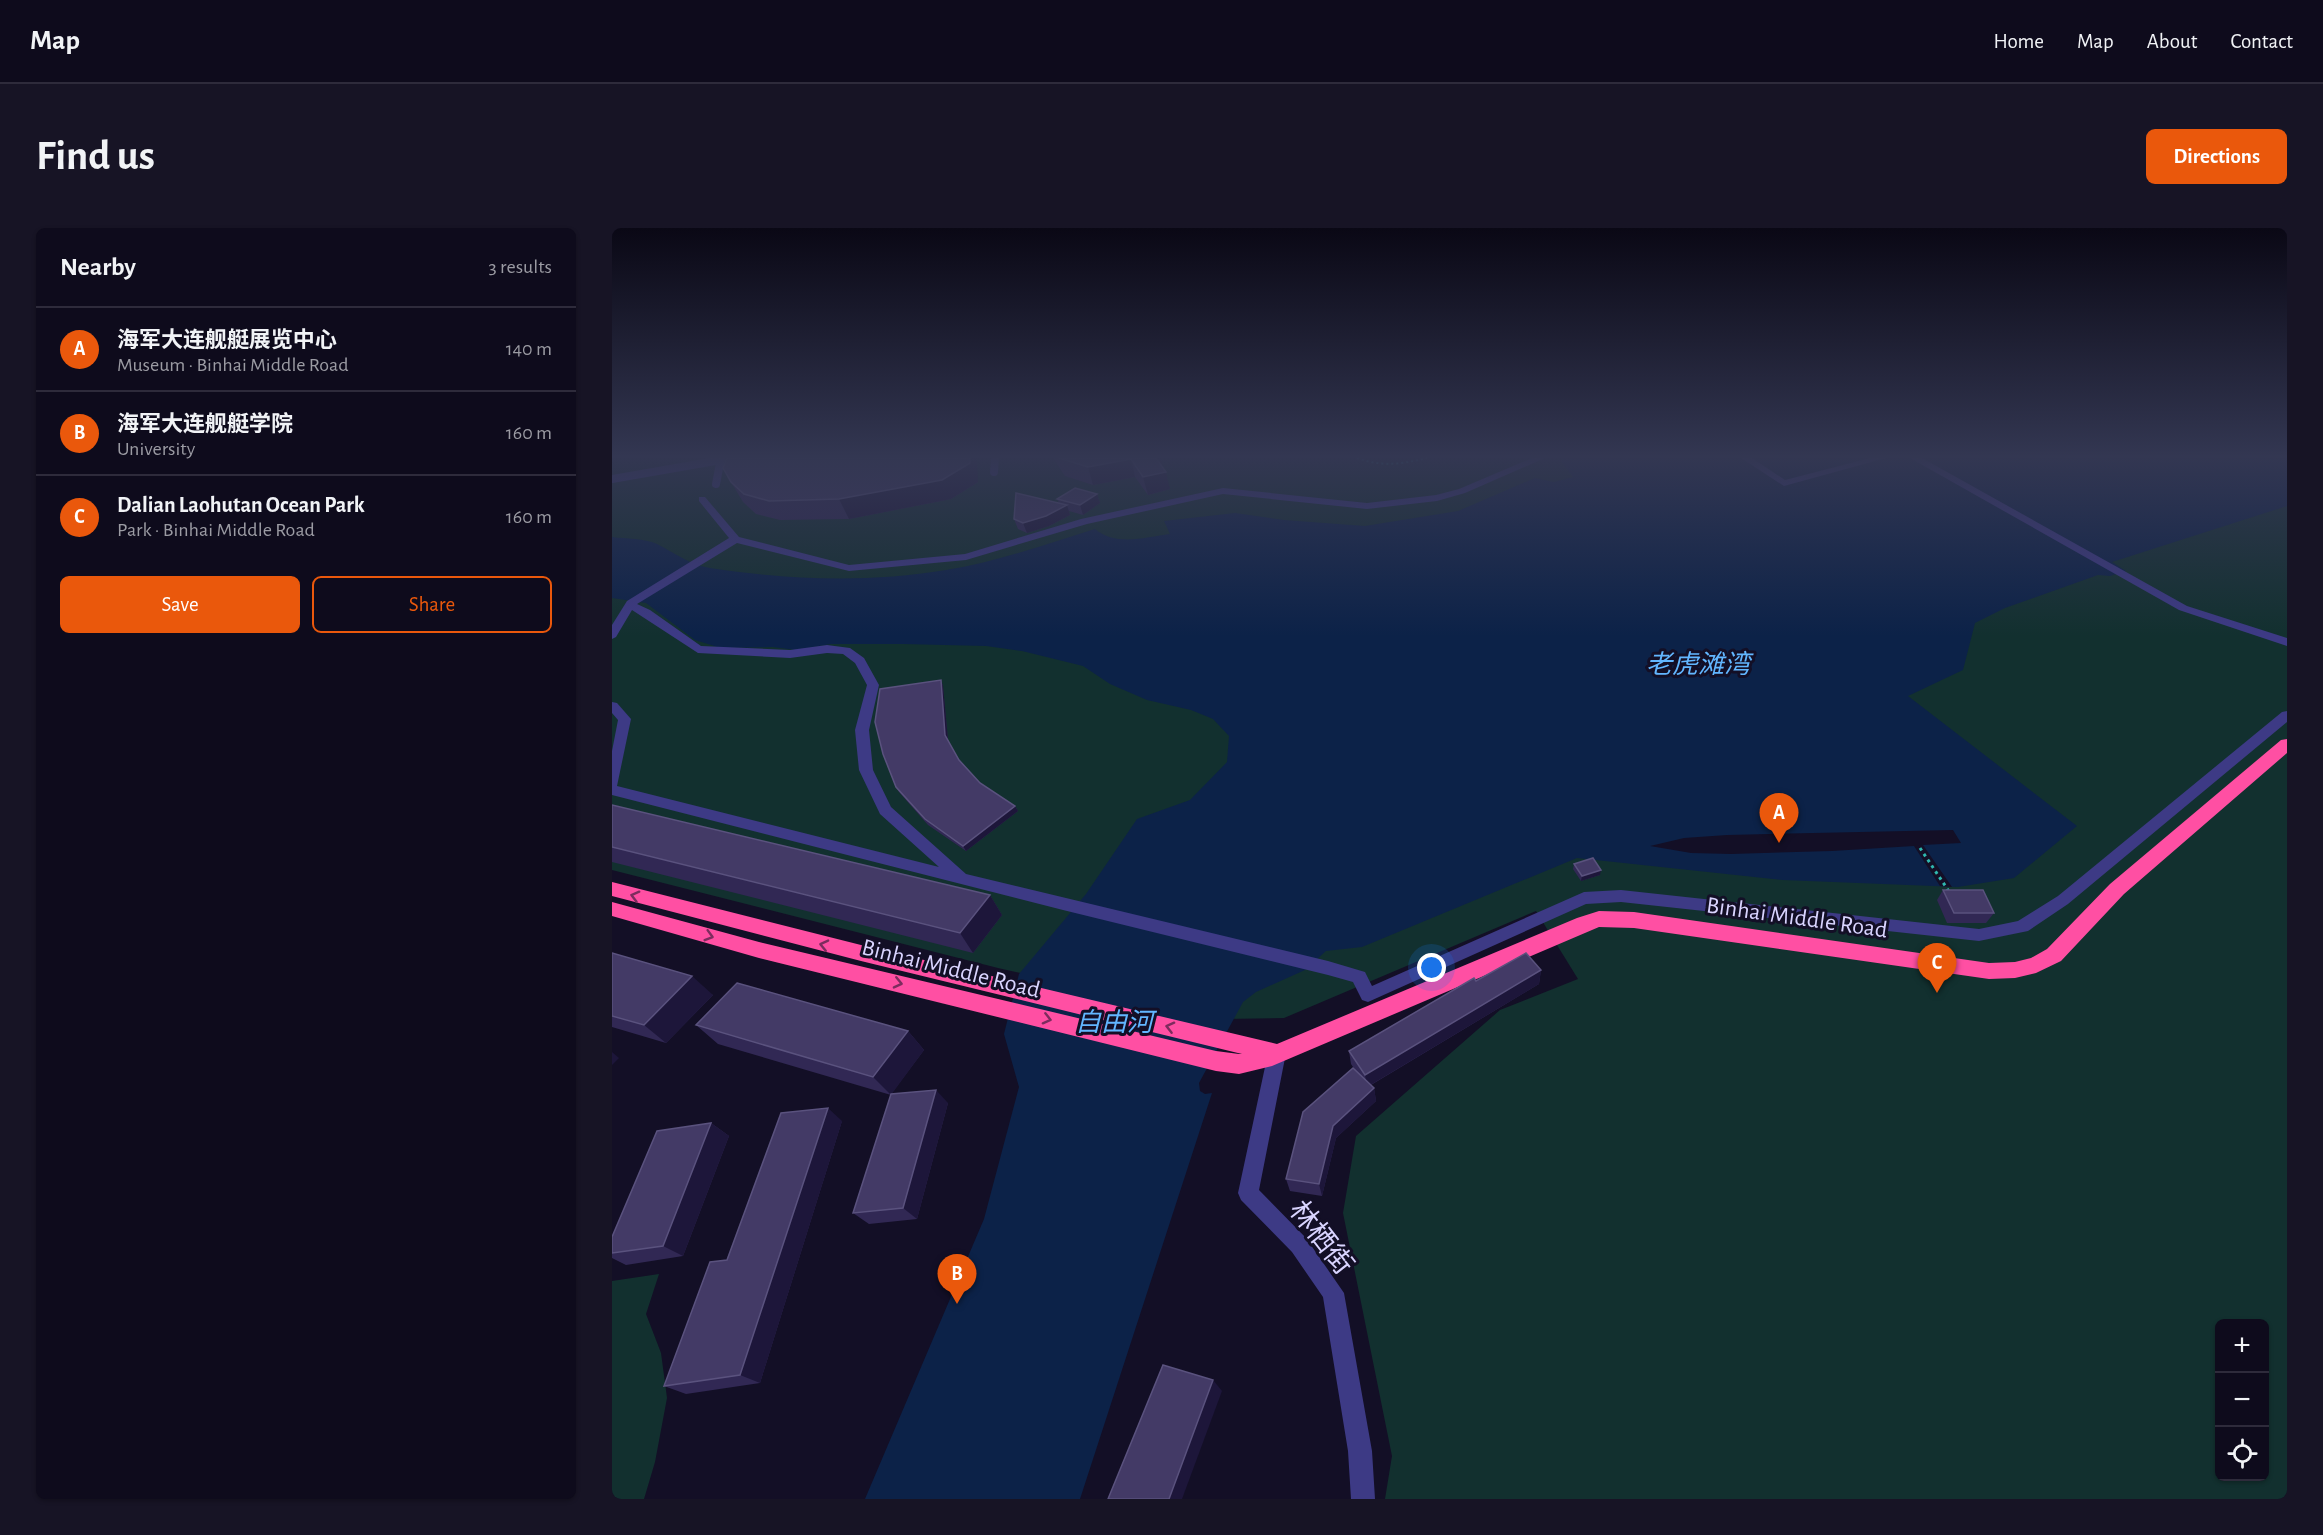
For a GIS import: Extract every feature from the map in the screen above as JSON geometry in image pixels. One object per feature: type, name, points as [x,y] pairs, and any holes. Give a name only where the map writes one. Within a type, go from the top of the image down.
[{"type":"highway","name":"Binhai Middle Road","points":[[612,909],[759,950],[1216,1061],[1245,1063],[1277,1053],[1575,927],[1599,919],[1634,920],[1989,971],[2015,970],[2037,965],[2054,955],[2117,889],[2287,744]]},
{"type":"highway","name":"Binhai Middle Road","points":[[612,889],[775,934],[1004,986],[1277,1053]]},
{"type":"street","points":[[717,517],[735,539],[849,568],[966,556],[1103,517]]},
{"type":"street","points":[[2020,517],[2183,608],[2287,642]]},
{"type":"street","points":[[612,635],[631,604],[735,539]]},
{"type":"street","points":[[631,604],[698,649],[790,654],[827,649],[846,651],[860,661],[873,685],[862,730],[866,770],[880,800],[885,810],[963,879]]},
{"type":"street","points":[[612,706],[625,719],[612,784]]},
{"type":"street","points":[[612,790],[1063,904],[1328,968],[1359,977],[1368,994],[1584,898],[1621,896],[1978,935],[2022,927],[2063,900],[2287,716]]},
{"type":"street","name":"林栖街","points":[[1277,1053],[1248,1193],[1299,1245],[1333,1293],[1360,1451],[1363,1499]]},
{"type":"path","points":[[1920,848],[1954,900]]},
{"type":"green space","points":[[612,517],[2287,517],[2287,1499],[1385,1499],[1392,1456],[1343,1213],[1356,1136],[1500,1010],[1578,979],[1536,911],[1284,1018],[1222,1019],[998,968],[612,870]]},
{"type":"green space","points":[[659,1274],[646,1314],[661,1353],[667,1398],[655,1462],[644,1499],[612,1499],[612,1281]]},
{"type":"water","name":"老虎滩湾","points":[[1197,517],[1265,517],[1365,526],[1419,517],[2252,517],[2112,562],[2126,571],[2110,576],[2098,575],[2005,608],[1975,623],[1963,670],[1908,696],[2077,826],[2014,878],[1958,887],[1783,880],[1577,858],[1362,947],[1326,951],[1305,970],[1256,992],[1243,1002],[1199,1083],[1200,1091],[1205,1094],[1212,1093],[1080,1499],[865,1499],[984,1219],[1019,1087],[1004,1034],[1019,974],[1086,894],[1137,819],[1190,800],[1227,762],[1229,736],[1213,719],[1191,710],[1147,700],[1110,684],[1083,666],[1022,651],[986,646],[903,644],[831,644],[796,650],[773,647],[721,648],[695,640],[646,603],[612,598],[612,537],[652,542],[689,561],[710,568],[798,577],[858,578],[946,570],[1021,552],[1095,529],[1103,535],[1122,539],[1170,534],[1164,521]]},
{"type":"pier","points":[[1953,830],[1961,843],[1923,845],[1952,887],[1940,886],[1914,846],[1731,854],[1691,853],[1650,846],[1684,838],[1727,835]]},
{"type":"building","points":[[1014,517],[1042,517],[1023,523]]},
{"type":"building","points":[[941,680],[945,735],[959,760],[980,783],[1015,806],[963,846],[925,819],[896,787],[883,754],[875,722],[880,689]]},
{"type":"building","points":[[612,805],[990,895],[960,933],[612,847]]},
{"type":"building","points":[[1593,858],[1601,870],[1582,876],[1574,864]]},
{"type":"building","points":[[1943,890],[1983,890],[1994,913],[1954,913]]},
{"type":"building","points":[[612,953],[692,976],[644,1025],[612,1016]]},
{"type":"building","points":[[1526,953],[1541,970],[1365,1075],[1349,1051],[1474,978],[1476,981]]},
{"type":"building","points":[[737,983],[908,1031],[873,1077],[696,1025]]},
{"type":"building","points":[[1353,1068],[1374,1088],[1333,1126],[1319,1184],[1286,1179],[1303,1112]]},
{"type":"building","points":[[936,1090],[903,1208],[853,1213],[891,1094]]},
{"type":"building","points":[[828,1108],[740,1375],[664,1386],[710,1262],[727,1260],[781,1113]]},
{"type":"building","points":[[711,1123],[663,1246],[612,1253],[612,1237],[657,1131]]},
{"type":"building","points":[[1163,1365],[1213,1380],[1169,1499],[1108,1499]]},
{"type":"place","name":"海军大连舰艇展览中心","points":[[1779,843]]},
{"type":"place","name":"Dalian Laohutan Ocean Park","points":[[1937,993]]},
{"type":"place","name":"海军大连舰艇学院","points":[[957,1304]]},
{"type":"water label","name":"自由河","points":[[1114,1022]]}]
